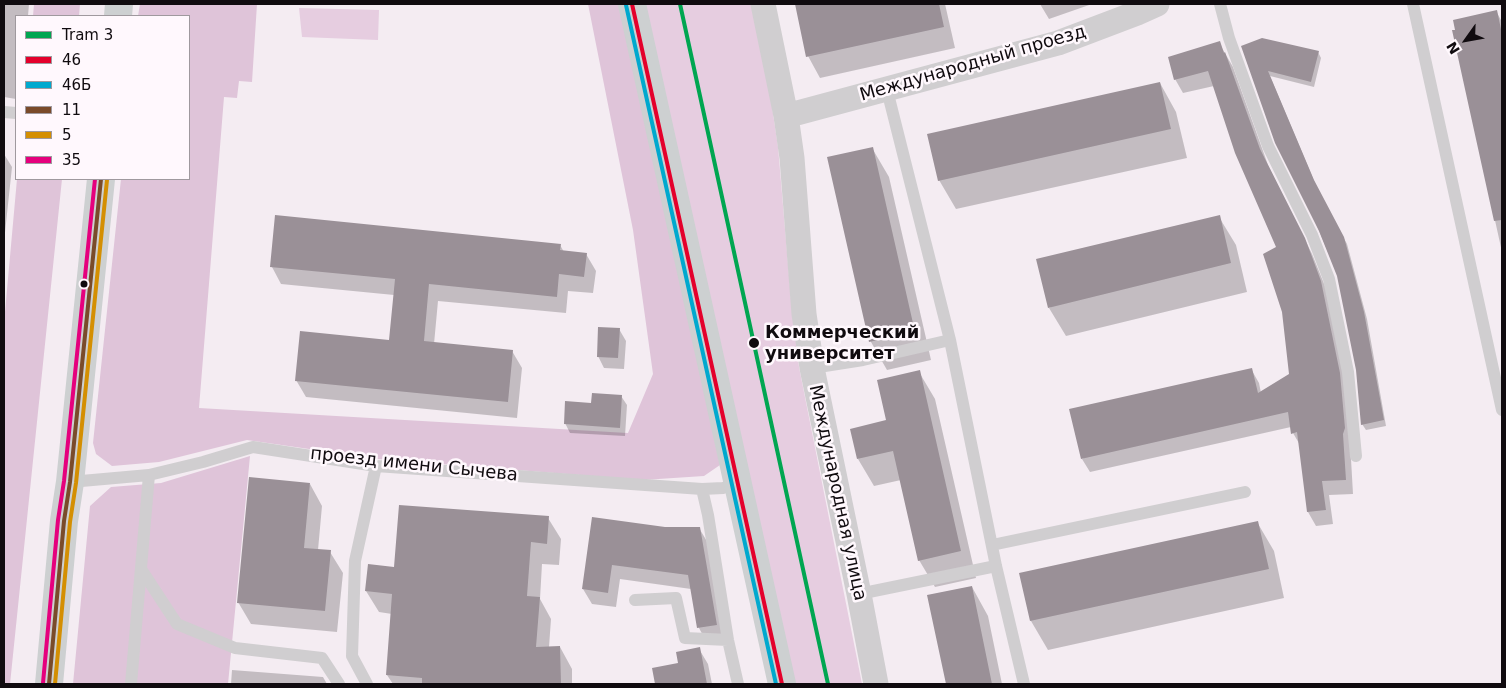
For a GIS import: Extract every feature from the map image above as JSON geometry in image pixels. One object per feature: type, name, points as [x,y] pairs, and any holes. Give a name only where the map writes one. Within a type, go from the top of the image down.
[{"type":"street","points":[[632,4],[782,684]]},
{"type":"street","name":"Международная улица","points":[[763,4],[786,116],[792,158],[804,314],[812,368],[876,684]]},
{"type":"street","name":"Международный проезд","points":[[786,116],[1058,43],[1157,4]]},
{"type":"street","points":[[49,684],[64,520],[70,482],[101,180]]},
{"type":"lane","points":[[1220,4],[1229,38],[1268,146],[1312,235],[1329,279],[1348,372],[1356,456]]},
{"type":"lane","points":[[1414,4],[1502,410]]},
{"type":"lane","points":[[887,90],[950,340],[996,566],[1024,684]]},
{"type":"lane","points":[[812,368],[863,360],[950,340]]},
{"type":"lane","name":"проезд имени Сычева","points":[[70,482],[149,474],[203,462],[253,447],[376,466],[702,489],[723,488],[738,484]]},
{"type":"lane","points":[[367,684],[352,656],[355,561],[376,466]]},
{"type":"lane","points":[[131,684],[149,474]]},
{"type":"lane","points":[[702,489],[708,515],[728,640],[738,684]]},
{"type":"lane","points":[[992,544],[1244,492]]},
{"type":"lane","points":[[859,594],[996,566]]},
{"type":"lane","points":[[141,569],[176,624],[235,648],[322,658],[339,684]]},
{"type":"lane","points":[[635,600],[676,598],[685,638],[728,640]]},
{"type":"shaded area","points":[[34,4],[80,4],[79,15],[33,15]]},
{"type":"shaded area","points":[[140,4],[257,4],[252,82],[239,81],[237,98],[224,97],[199,408],[628,433],[653,374],[633,230],[588,4],[622,4],[720,465],[704,476],[643,480],[378,459],[247,440],[159,462],[112,466],[96,454],[93,443],[121,180],[190,180],[190,15],[138,15]]},
{"type":"shaded area","points":[[640,4],[752,4],[768,80],[778,147],[792,311],[799,367],[862,684],[793,684]]},
{"type":"shaded area","points":[[299,8],[379,10],[378,40],[302,37]]},
{"type":"shaded area","points":[[17,180],[62,180],[10,684],[4,684],[4,323]]},
{"type":"shaded area","points":[[250,456],[228,684],[73,684],[90,506],[111,487],[161,483]]},
{"type":"building","points":[[795,4],[939,4],[944,27],[806,57]]},
{"type":"building","points":[[1497,10],[1502,34],[1502,220],[1494,221],[1452,30],[1455,30],[1453,20]]},
{"type":"building","points":[[1262,38],[1319,51],[1311,82],[1268,71],[1314,180],[1344,237],[1364,312],[1384,420],[1361,425],[1356,370],[1337,276],[1319,231],[1275,143],[1241,46]]},
{"type":"building","points":[[1220,41],[1260,149],[1305,238],[1321,281],[1340,373],[1345,428],[1343,434],[1346,480],[1322,481],[1326,510],[1307,512],[1297,432],[1291,434],[1288,412],[1081,459],[1069,409],[1252,368],[1258,393],[1289,374],[1282,312],[1263,254],[1276,247],[1235,153],[1208,71],[1174,80],[1168,57]]},
{"type":"building","points":[[1160,82],[1171,129],[938,181],[927,134]]},
{"type":"building","points":[[873,147],[915,332],[869,342],[827,157]]},
{"type":"building","points":[[275,215],[561,244],[560,250],[587,253],[584,277],[559,274],[557,297],[429,284],[424,341],[513,350],[508,402],[295,381],[300,331],[389,340],[395,279],[270,267]]},
{"type":"building","points":[[1220,215],[1231,263],[1048,308],[1036,259]]},
{"type":"building","points":[[598,327],[620,328],[618,358],[597,357]]},
{"type":"building","points":[[920,370],[961,551],[918,561],[893,451],[857,459],[850,429],[886,420],[877,380]]},
{"type":"building","points":[[592,393],[622,395],[620,428],[564,424],[565,401],[591,403]]},
{"type":"building","points":[[249,477],[310,483],[304,548],[331,550],[325,611],[237,603]]},
{"type":"building","points":[[399,505],[549,516],[547,544],[531,542],[527,596],[540,597],[536,647],[560,646],[561,684],[422,684],[422,678],[386,675],[392,594],[365,591],[368,564],[394,567]]},
{"type":"building","points":[[592,517],[665,527],[700,527],[717,625],[697,628],[688,575],[612,565],[608,593],[582,589]]},
{"type":"building","points":[[1258,521],[1269,569],[1030,621],[1019,573]]},
{"type":"building","points":[[972,586],[992,684],[946,684],[927,595]]},
{"type":"building","points":[[700,647],[707,684],[655,684],[652,668],[678,663],[676,652]]},
{"type":"tram line","name":"3","points":[[680,4],[828,684]]},
{"type":"transit line","name":"46","points":[[632,4],[782,684]]},
{"type":"transit line","name":"46Б","points":[[626,5],[776,684]]},
{"type":"transit line","name":"35","points":[[43,683],[58,520],[64,481],[95,180]]},
{"type":"transit line","name":"11","points":[[49,684],[64,521],[70,482],[101,180]]},
{"type":"transit line","name":"5","points":[[55,684],[70,522],[76,483],[107,180]]},
{"type":"place","name":"Коммерческий университет","points":[[754,343]]}]
